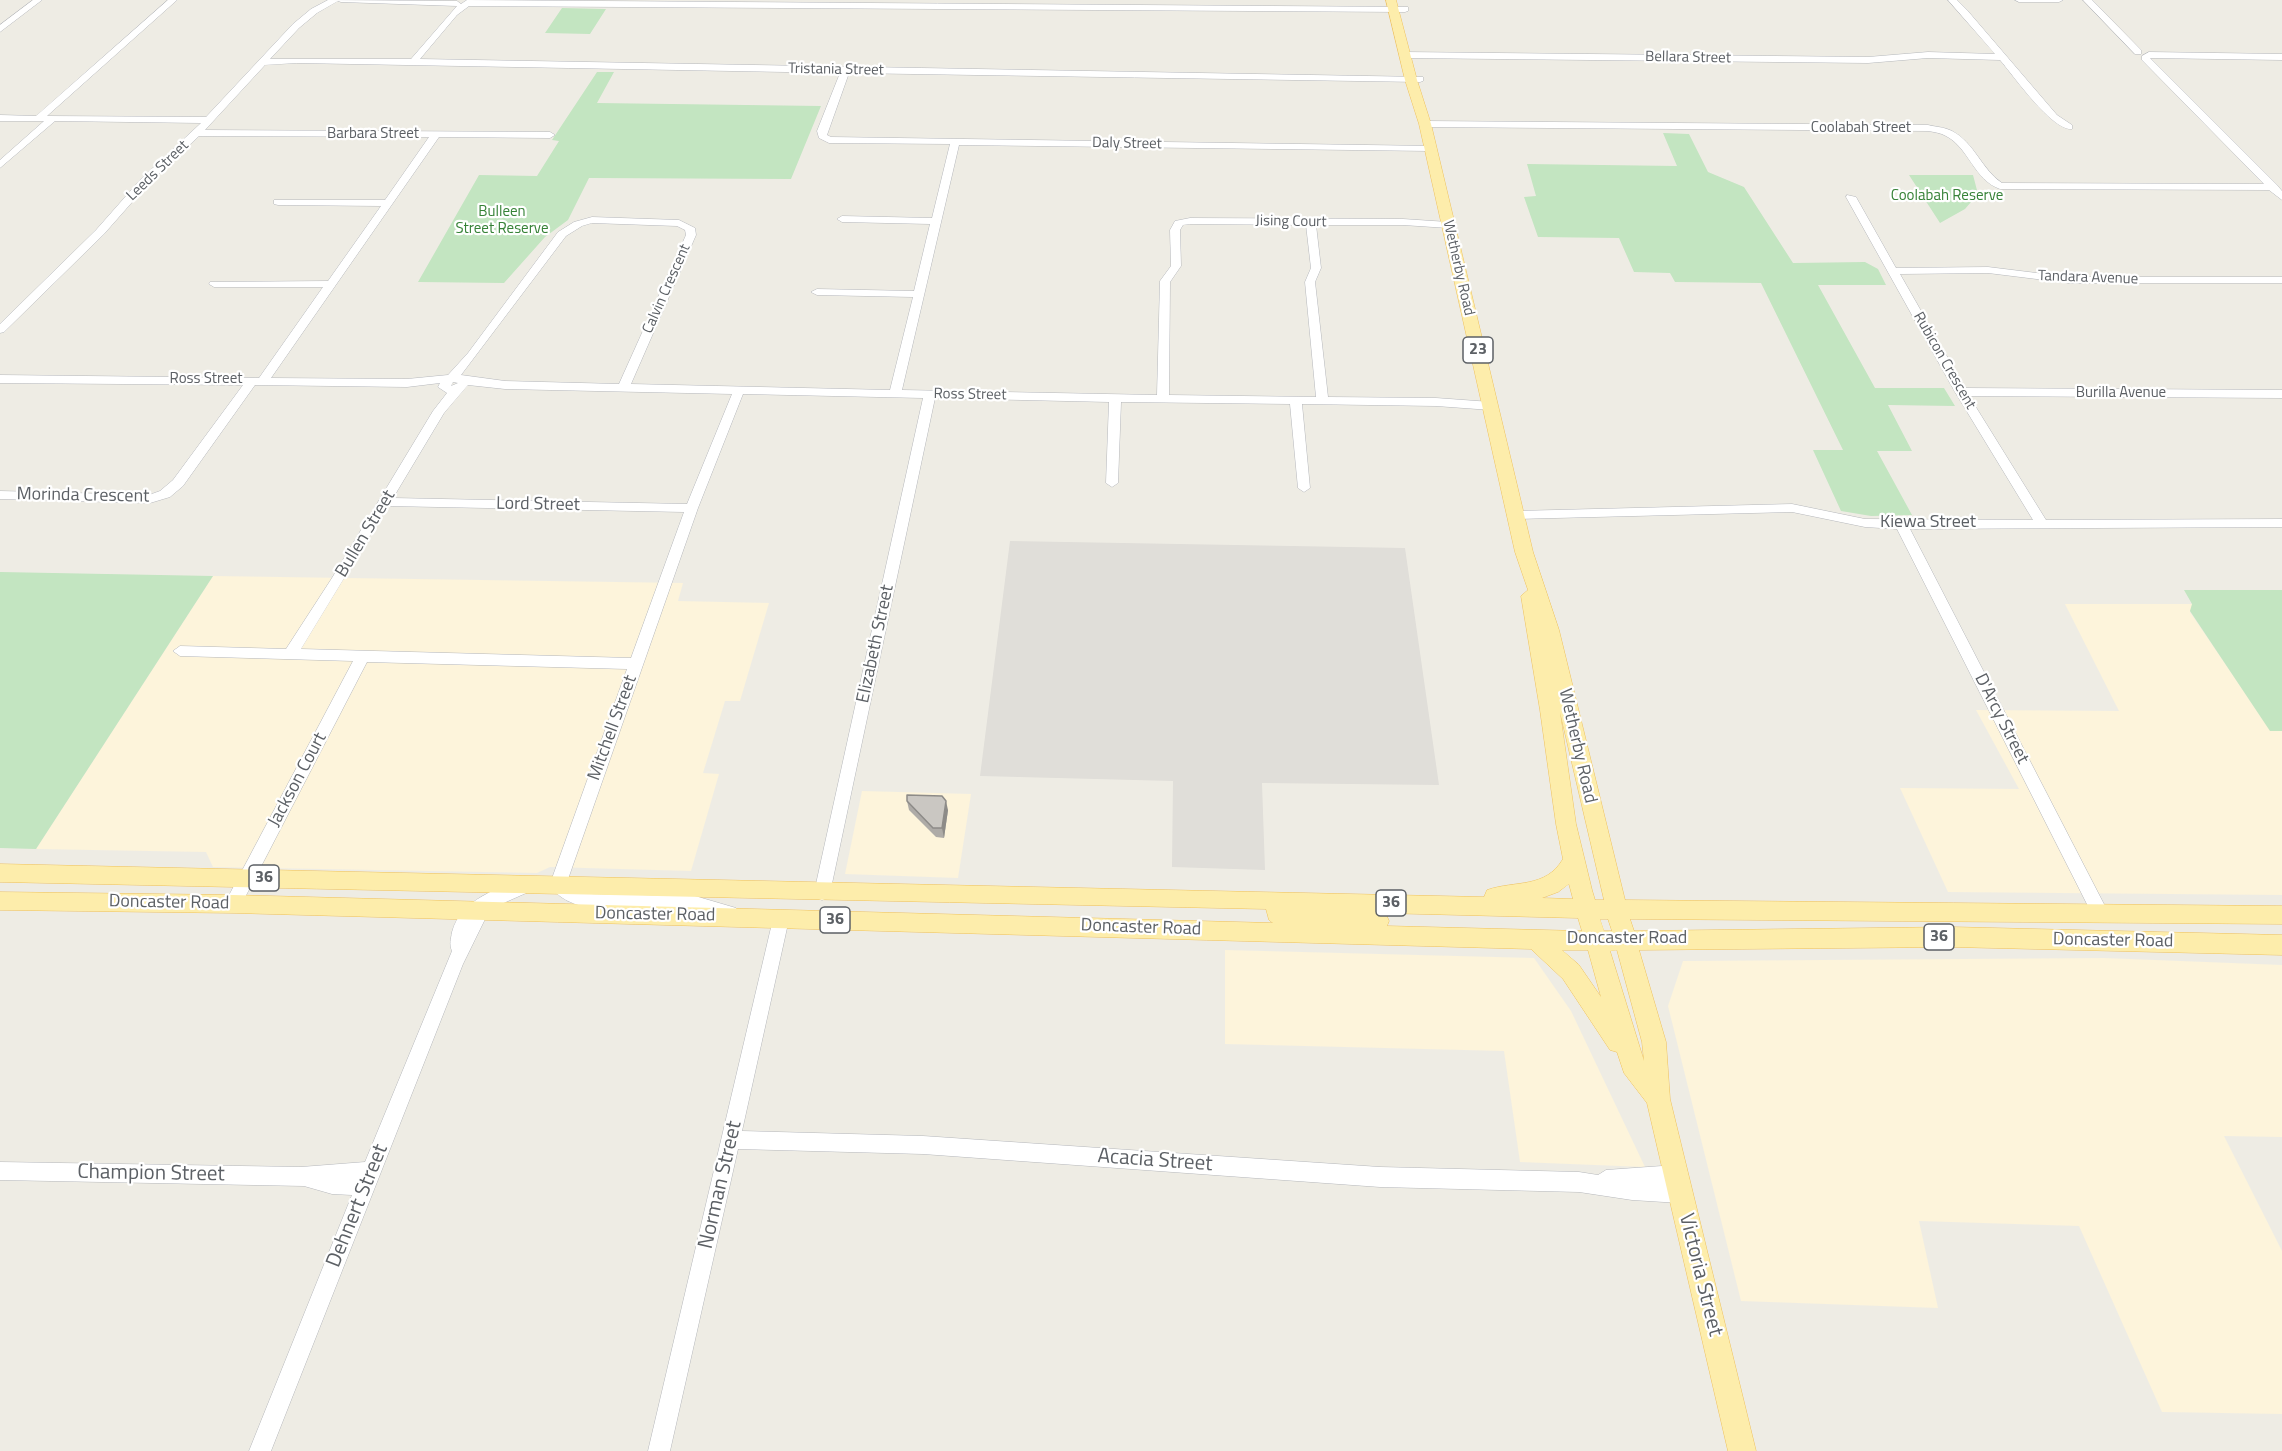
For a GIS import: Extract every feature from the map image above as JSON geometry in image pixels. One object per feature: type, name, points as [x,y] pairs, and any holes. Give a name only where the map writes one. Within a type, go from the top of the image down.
[{"type":"main road","name":"Wetherby Road","points":[[1404,4],[1414,79],[1524,552],[1534,630],[1544,674],[1574,860],[1596,940]]},
{"type":"main road","name":"Wetherby Road","points":[[1392,6],[1410,55]]},
{"type":"main road","name":"Wetherby Road","points":[[1524,552],[1550,630],[1626,940]]},
{"type":"main road","points":[[1453,904],[1539,891],[1557,883],[1567,873],[1574,860]]},
{"type":"main road","name":"Doncaster Road","points":[[0,873],[558,884],[822,893],[1453,904],[1617,910],[2282,915]]},
{"type":"main road","points":[[984,896],[1047,908],[1142,910],[1149,912],[1153,928]]},
{"type":"main road","points":[[1276,900],[1277,913],[1281,916],[1375,921],[1392,924],[1410,935]]},
{"type":"main road","name":"Doncaster Road","points":[[0,901],[233,904],[1596,940],[1945,937],[2282,945]]},
{"type":"main road","points":[[1934,911],[1945,937]]},
{"type":"main road","points":[[1534,938],[1571,972],[1632,1065]]},
{"type":"main road","name":"Victoria Street","points":[[1596,940],[1632,1065],[1658,1099]]},
{"type":"main road","name":"Victoria Street","points":[[1626,940],[1654,1042],[1658,1099],[1742,1451]]},
{"type":"street","points":[[0,29],[38,0]]},
{"type":"street","points":[[38,119],[173,0]]},
{"type":"street","name":"Leeds Street","points":[[314,11],[322,0]]},
{"type":"street","name":"Leeds Street","points":[[0,330],[100,232],[145,181],[210,120],[289,33],[314,11],[334,0]]},
{"type":"street","points":[[341,0],[485,3],[1324,4],[1342,8],[1404,4]]},
{"type":"street","points":[[1952,0],[2054,117],[2069,127]]},
{"type":"street","points":[[1958,0],[1964,12]]},
{"type":"street","points":[[2019,0],[2059,0]]},
{"type":"street","points":[[2053,0],[2082,1],[2144,55],[2279,193]]},
{"type":"street","points":[[414,61],[464,2]]},
{"type":"street","name":"Bellara Street","points":[[1410,55],[1868,60],[1928,55],[2001,55]]},
{"type":"street","points":[[2144,55],[2282,57]]},
{"type":"street","name":"Tristania Street","points":[[267,59],[1414,79]]},
{"type":"street","name":"Daly Street","points":[[845,70],[822,131],[824,138],[840,141],[1430,148]]},
{"type":"street","points":[[0,118],[210,120]]},
{"type":"street","points":[[0,165],[52,119]]},
{"type":"street","name":"Coolabah Street","points":[[1425,124],[1928,128],[1946,131],[1954,137],[1988,180],[2000,186],[2279,193]]},
{"type":"street","name":"Barbara Street","points":[[197,133],[550,135]]},
{"type":"street","name":"Morinda Crescent","points":[[0,495],[150,499],[163,496],[178,483],[259,380],[331,284],[436,134]]},
{"type":"street","points":[[895,394],[956,142]]},
{"type":"street","name":"Rubicon Crescent","points":[[1851,197],[1961,393],[2041,523]]},
{"type":"street","points":[[278,202],[387,203]]},
{"type":"street","points":[[842,219],[936,221]]},
{"type":"street","name":"Calvin Crescent","points":[[578,224],[592,220],[668,222],[679,223],[690,228],[691,235],[624,387]]},
{"type":"street","name":"Jising Court","points":[[1163,399],[1165,281],[1176,266],[1175,230],[1179,223],[1190,221],[1311,224],[1448,223]]},
{"type":"street","name":"Bullen Street","points":[[290,654],[385,502],[472,355],[562,234],[578,224]]},
{"type":"street","points":[[1311,224],[1316,268],[1310,282],[1322,400]]},
{"type":"street","name":"Tandara Avenue","points":[[1894,271],[1988,270],[2069,280],[2282,280]]},
{"type":"street","points":[[214,284],[331,284]]},
{"type":"street","points":[[817,292],[919,294]]},
{"type":"street","points":[[3,310],[17,312]]},
{"type":"street","name":"Ross Street","points":[[2,378],[259,380],[1163,399],[1490,402]]},
{"type":"street","name":"Mitchell Street","points":[[558,884],[692,508],[739,390]]},
{"type":"street","name":"Burilla Avenue","points":[[1961,393],[2282,393]]},
{"type":"street","name":"Elizabeth Street","points":[[822,893],[930,394]]},
{"type":"street","points":[[1112,483],[1115,398]]},
{"type":"street","points":[[1296,400],[1304,488]]},
{"type":"street","name":"Lord Street","points":[[385,502],[692,508]]},
{"type":"street","name":"Kiewa Street","points":[[1515,511],[1792,508],[1865,523],[1901,525],[2282,523]]},
{"type":"street","name":"D'Arcy Street","points":[[1901,525],[2100,913]]},
{"type":"street","points":[[180,651],[636,664]]},
{"type":"street","name":"Jackson Court","points":[[233,904],[363,656]]},
{"type":"street","points":[[478,911],[529,884]]},
{"type":"street","points":[[558,884],[572,895],[590,901],[695,903],[747,917]]},
{"type":"street","name":"Dehnert Street","points":[[260,1451],[455,961],[478,911]]},
{"type":"street","name":"Norman Street","points":[[659,1451],[781,919]]},
{"type":"street","name":"Acacia Street","points":[[731,1140],[923,1145],[1380,1177],[1579,1182],[1632,1190],[1678,1183]]},
{"type":"street","name":"Champion Street","points":[[0,1171],[302,1178],[332,1184],[369,1178]]},
{"type":"shaded area","points":[[1010,541],[1405,548],[1439,785],[1262,783],[1265,870],[1172,867],[1173,781],[980,776]]},
{"type":"shaded area","points":[[213,576],[683,583],[678,601],[769,603],[740,701],[725,701],[703,773],[719,774],[691,871],[550,867],[537,873],[213,867],[206,852],[36,849]]},
{"type":"shaded area","points":[[2065,604],[2193,604],[2190,612],[2270,730],[2282,731],[2282,895],[1948,892],[1900,788],[2019,789],[1976,710],[2119,711]]},
{"type":"shaded area","points":[[862,791],[971,794],[958,878],[845,874]]},
{"type":"shaded area","points":[[1225,950],[1534,958],[1571,1011],[1645,1167],[1520,1162],[1504,1051],[1225,1044]]},
{"type":"shaded area","points":[[2104,958],[2282,965],[2282,1137],[2224,1136],[2282,1251],[2282,1414],[2162,1412],[2079,1226],[1919,1221],[1938,1308],[1741,1301],[1668,1006],[1683,961]]},
{"type":"green space","points":[[562,8],[606,9],[590,34],[545,33]]},
{"type":"green space","name":"Bulleen Street Reserve","points":[[597,72],[614,72],[597,103],[821,106],[791,179],[589,178],[568,220],[545,237],[504,283],[418,282],[479,175],[537,176],[559,141],[552,140]]},
{"type":"green space","points":[[1663,133],[1689,134],[1708,172],[1744,187],[1793,263],[1865,262],[1878,269],[1886,285],[1818,285],[1875,388],[1944,388],[1955,406],[1888,405],[1912,451],[1877,451],[1912,515],[1871,516],[1841,511],[1813,450],[1843,450],[1761,283],[1675,282],[1670,273],[1634,272],[1619,238],[1538,237],[1524,197],[1536,196],[1527,164],[1677,166]]},
{"type":"green space","name":"Coolabah Reserve","points":[[1909,175],[1973,175],[1978,194],[1965,209],[1940,223]]},
{"type":"green space","points":[[0,572],[213,576],[36,849],[0,848]]},
{"type":"green space","points":[[2184,590],[2282,590],[2282,731],[2270,731],[2190,611],[2192,604]]},
{"type":"building","points":[[907,795],[942,796],[946,801],[942,828],[933,828],[907,801]]}]
